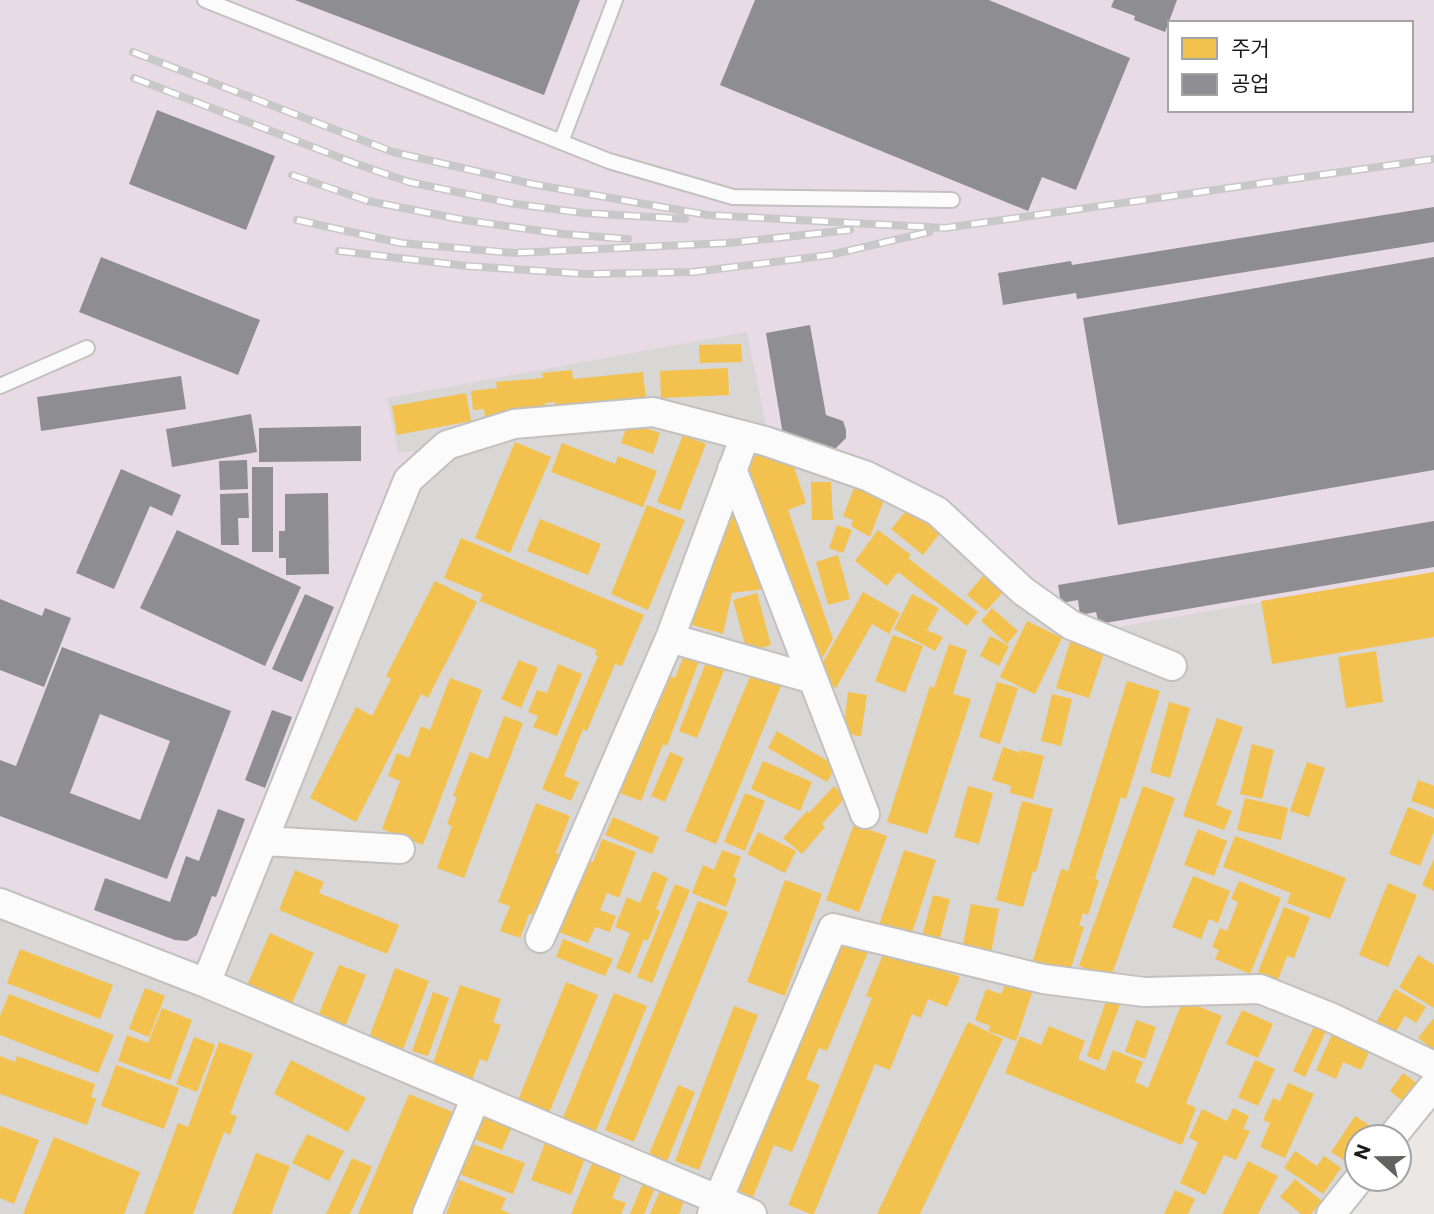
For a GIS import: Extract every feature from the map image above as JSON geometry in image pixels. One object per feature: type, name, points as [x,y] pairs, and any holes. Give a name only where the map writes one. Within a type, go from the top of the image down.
[{"type":"street","points":[[206,983],[408,480],[447,445],[514,424],[653,412],[745,436],[867,476],[937,511],[1023,591],[1071,625],[1172,666]]},
{"type":"street","points":[[540,938],[670,638],[745,436]]},
{"type":"street","points":[[732,469],[864,814]]},
{"type":"street","points":[[670,638],[813,679]]},
{"type":"street","points":[[264,841],[400,849]]},
{"type":"street","points":[[0,903],[206,983],[476,1097],[715,1207],[752,1214]]},
{"type":"street","points":[[715,1207],[833,929],[1044,979],[1144,992],[1260,989],[1330,1017],[1434,1066]]},
{"type":"street","points":[[1403,1123],[1434,1085]]},
{"type":"street","points":[[426,1214],[476,1097]]},
{"type":"street","points":[[1331,1214],[1348,1193]]},
{"type":"lane","points":[[205,0],[609,161],[733,197],[952,200]]},
{"type":"lane","points":[[561,142],[615,0]]},
{"type":"lane","points":[[0,386],[87,348]]},
{"type":"shaded area","points":[[0,0],[1434,0],[1434,572],[1111,628],[1053,604],[920,487],[768,434],[747,332],[387,398],[398,453],[414,451],[249,835],[200,961],[0,910]]},
{"type":"shaded area","points":[[746,325],[845,462],[1111,628],[1434,572],[1434,1077],[1395,1123],[1343,1123],[1343,1183],[1317,1214],[0,1214],[0,910],[369,394]]},
{"type":"building: 주거","points":[[741,344],[742,362],[700,363],[699,345]]},
{"type":"building: 주거","points":[[728,368],[729,395],[661,398],[660,371]]},
{"type":"building: 주거","points":[[572,370],[573,379],[643,372],[646,398],[586,404],[586,410],[556,412],[555,402],[545,403],[546,412],[485,418],[484,409],[473,410],[471,391],[497,388],[496,382],[543,378],[542,373]]},
{"type":"building: 주거","points":[[466,393],[471,421],[397,435],[392,406]]},
{"type":"building: 주거","points":[[628,422],[660,433],[653,454],[621,443]]},
{"type":"building: 주거","points":[[683,435],[706,444],[680,511],[657,502]]},
{"type":"building: 주거","points":[[515,442],[551,457],[510,553],[475,538]]},
{"type":"building: 주거","points":[[562,443],[615,464],[618,456],[657,471],[643,507],[551,472]]},
{"type":"building: 주거","points":[[765,452],[792,461],[806,503],[788,510],[833,639],[823,657],[810,662],[739,461]]},
{"type":"building: 주거","points":[[811,482],[831,482],[833,520],[812,520]]},
{"type":"building: 주거","points":[[856,483],[886,494],[870,537],[851,526],[853,520],[843,516]]},
{"type":"building: 주거","points":[[720,494],[742,496],[771,588],[732,593],[723,634],[686,623]]},
{"type":"building: 주거","points":[[647,505],[685,520],[648,610],[611,594]]},
{"type":"building: 주거","points":[[910,506],[941,532],[923,555],[891,529]]},
{"type":"building: 주거","points":[[540,519],[601,544],[588,575],[527,551]]},
{"type":"building: 주거","points":[[837,525],[852,530],[843,553],[829,548]]},
{"type":"building: 주거","points":[[878,530],[911,555],[908,558],[978,612],[967,626],[898,572],[887,586],[855,561]]},
{"type":"building: 주거","points":[[461,538],[644,615],[622,666],[615,664],[587,731],[583,729],[564,776],[579,782],[571,801],[542,789],[598,656],[595,655],[597,650],[480,601],[483,594],[444,578]]},
{"type":"building: 주거","points":[[838,555],[850,599],[828,605],[816,562]]},
{"type":"building: 주거","points":[[987,571],[1007,588],[986,611],[967,595]]},
{"type":"building: 주거","points":[[1434,572],[1434,637],[1272,664],[1261,601]]},
{"type":"building: 주거","points":[[435,581],[477,602],[428,698],[421,694],[356,822],[310,798],[356,707],[372,716],[391,679],[386,676]]},
{"type":"building: 주거","points":[[863,592],[900,613],[889,634],[872,624],[836,688],[815,676]]},
{"type":"building: 주거","points":[[757,593],[771,645],[747,652],[733,600]]},
{"type":"building: 주거","points":[[912,594],[939,608],[927,630],[943,637],[935,651],[894,629]]},
{"type":"building: 주거","points":[[992,608],[1018,631],[1007,644],[981,621]]},
{"type":"building: 주거","points":[[1027,621],[1062,638],[1035,694],[1000,677]]},
{"type":"building: 주거","points":[[893,635],[923,646],[905,693],[875,681]]},
{"type":"building: 주거","points":[[990,636],[1009,646],[999,666],[980,656]]},
{"type":"building: 주거","points":[[1072,636],[1106,647],[1089,698],[1056,688]]},
{"type":"building: 주거","points":[[949,644],[967,650],[953,694],[971,699],[927,834],[887,822],[930,686],[934,688]]},
{"type":"building: 주거","points":[[686,650],[701,656],[667,746],[663,744],[641,801],[611,790],[661,672],[675,678]]},
{"type":"building: 주거","points":[[1376,651],[1383,702],[1346,708],[1338,657]]},
{"type":"building: 주거","points":[[709,655],[727,663],[697,738],[679,731]]},
{"type":"building: 주거","points":[[519,660],[538,668],[521,708],[501,699]]},
{"type":"building: 주거","points":[[558,664],[582,674],[557,736],[533,727],[538,716],[528,712],[537,690],[547,693]]},
{"type":"building: 주거","points":[[751,674],[781,686],[716,844],[685,831]]},
{"type":"building: 주거","points":[[450,678],[482,690],[423,845],[382,829],[400,781],[388,776],[397,753],[409,758],[421,726],[430,730]]},
{"type":"building: 주거","points":[[1127,681],[1160,691],[1126,799],[1121,797],[1095,879],[1099,880],[1088,915],[1083,913],[1079,926],[1084,927],[1069,974],[1032,963],[1061,869],[1068,871]]},
{"type":"building: 주거","points":[[997,682],[1018,688],[1000,744],[979,737]]},
{"type":"building: 주거","points":[[848,692],[867,695],[861,736],[843,734]]},
{"type":"building: 주거","points":[[1052,694],[1072,699],[1061,746],[1041,741]]},
{"type":"building: 주거","points":[[1169,702],[1190,708],[1170,778],[1150,772]]},
{"type":"building: 주거","points":[[504,716],[523,723],[464,878],[437,868],[452,826],[447,824],[457,797],[453,796],[470,752],[488,759]]},
{"type":"building: 주거","points":[[1217,718],[1243,727],[1216,805],[1232,811],[1224,830],[1183,816]]},
{"type":"building: 주거","points":[[777,731],[836,766],[827,782],[768,748]]},
{"type":"building: 주거","points":[[1252,744],[1274,750],[1262,799],[1240,794]]},
{"type":"building: 주거","points":[[1003,747],[1020,753],[1020,750],[1044,756],[1033,799],[1010,793],[1011,786],[992,780]]},
{"type":"building: 주거","points":[[670,752],[684,758],[665,802],[651,796]]},
{"type":"building: 주거","points":[[763,761],[812,782],[800,811],[751,789]]},
{"type":"building: 주거","points":[[1307,762],[1325,768],[1309,817],[1290,811]]},
{"type":"building: 주거","points":[[1418,780],[1434,786],[1434,809],[1411,801]]},
{"type":"building: 주거","points":[[834,786],[846,797],[822,824],[825,827],[802,854],[783,838]]},
{"type":"building: 주거","points":[[968,786],[993,793],[979,844],[954,837]]},
{"type":"building: 주거","points":[[1143,786],[1175,798],[1111,977],[1079,966]]},
{"type":"building: 주거","points":[[745,793],[765,801],[745,851],[724,842]]},
{"type":"building: 주거","points":[[1245,798],[1288,808],[1281,840],[1237,830]]},
{"type":"building: 주거","points":[[1022,801],[1053,809],[1036,872],[1033,871],[1023,907],[996,900]]},
{"type":"building: 주거","points":[[536,803],[570,816],[556,853],[567,857],[549,911],[536,906],[532,915],[529,914],[520,938],[500,931],[510,906],[498,902]]},
{"type":"building: 주거","points":[[1408,807],[1434,818],[1434,831],[1420,866],[1389,854]]},
{"type":"building: 주거","points":[[613,817],[659,837],[652,854],[605,835]]},
{"type":"building: 주거","points":[[854,824],[887,836],[859,912],[826,900]]},
{"type":"building: 주거","points":[[1198,829],[1227,841],[1214,876],[1184,865]]},
{"type":"building: 주거","points":[[758,832],[796,851],[785,873],[747,854]]},
{"type":"building: 주거","points":[[1235,836],[1346,878],[1330,919],[1287,903],[1291,893],[1223,867]]},
{"type":"building: 주거","points":[[602,839],[636,852],[619,898],[607,893],[600,910],[616,916],[610,932],[595,927],[588,943],[553,930],[585,859],[593,862]]},
{"type":"building: 주거","points":[[722,850],[741,857],[733,877],[737,879],[726,907],[692,893],[703,865],[714,870]]},
{"type":"building: 주거","points":[[904,850],[936,860],[911,936],[879,925]]},
{"type":"building: 주거","points":[[1434,859],[1434,891],[1422,885]]},
{"type":"building: 주거","points":[[295,870],[324,882],[319,893],[399,925],[387,954],[279,910]]},
{"type":"building: 주거","points":[[653,871],[668,878],[656,909],[660,911],[648,941],[644,939],[630,974],[616,968],[630,933],[615,927],[627,897],[640,903]]},
{"type":"building: 주거","points":[[1193,876],[1230,891],[1218,923],[1209,919],[1201,939],[1172,927]]},
{"type":"building: 주거","points":[[785,880],[822,894],[785,996],[747,982]]},
{"type":"building: 주거","points":[[1239,881],[1281,898],[1250,974],[1215,959],[1219,950],[1212,947],[1220,928],[1227,931],[1238,902],[1231,899]]},
{"type":"building: 주거","points":[[1388,883],[1417,895],[1388,967],[1359,955]]},
{"type":"building: 주거","points":[[675,884],[690,890],[652,983],[637,977]]},
{"type":"building: 주거","points":[[933,895],[950,899],[938,945],[921,940]]},
{"type":"building: 주거","points":[[698,901],[728,912],[634,1142],[605,1130]]},
{"type":"building: 주거","points":[[971,904],[999,909],[991,954],[962,949]]},
{"type":"building: 주거","points":[[1284,907],[1310,917],[1294,958],[1287,956],[1276,985],[1256,977]]},
{"type":"building: 주거","points":[[270,933],[314,953],[289,1010],[245,990]]},
{"type":"building: 주거","points":[[563,939],[613,959],[605,976],[556,957]]},
{"type":"building: 주거","points":[[839,940],[868,952],[827,1051],[819,1048],[806,1079],[820,1085],[792,1152],[774,1145],[753,1197],[734,1189]]},
{"type":"building: 주거","points":[[20,949],[113,985],[100,1019],[7,983]]},
{"type":"building: 주거","points":[[884,952],[943,963],[940,969],[960,977],[947,1007],[928,999],[921,1018],[912,1014],[890,1070],[875,1064],[814,1214],[811,1214],[788,1205],[872,998],[866,996]]},
{"type":"building: 주거","points":[[1418,955],[1434,965],[1434,1008],[1399,987]]},
{"type":"building: 주거","points":[[339,965],[366,975],[343,1032],[316,1021]]},
{"type":"building: 주거","points":[[395,968],[429,981],[401,1055],[367,1043]]},
{"type":"building: 주거","points":[[1007,981],[1033,990],[1016,1041],[988,1031],[990,1026],[975,1020],[986,989],[1001,994]]},
{"type":"building: 주거","points":[[566,982],[598,995],[549,1113],[518,1100]]},
{"type":"building: 주거","points":[[460,985],[501,999],[493,1022],[501,1025],[487,1062],[480,1059],[471,1083],[431,1069]]},
{"type":"building: 주거","points":[[145,988],[165,996],[149,1037],[129,1029]]},
{"type":"building: 주거","points":[[1395,989],[1426,1007],[1416,1023],[1405,1016],[1393,1037],[1374,1026]]},
{"type":"building: 주거","points":[[433,992],[449,998],[428,1056],[412,1051]]},
{"type":"building: 주거","points":[[614,993],[647,1006],[595,1133],[562,1120]]},
{"type":"building: 주거","points":[[9,994],[114,1035],[98,1073],[0,1035],[0,1016]]},
{"type":"building: 주거","points":[[1107,998],[1121,1002],[1099,1061],[1087,1056]]},
{"type":"building: 주거","points":[[1183,1000],[1222,1016],[1186,1103],[1196,1108],[1182,1145],[1005,1073],[1020,1036],[1041,1045],[1049,1026],[1085,1041],[1078,1059],[1105,1071],[1113,1050],[1143,1062],[1135,1082],[1148,1088]]},
{"type":"building: 주거","points":[[734,1006],[758,1015],[699,1170],[675,1161]]},
{"type":"building: 주거","points":[[162,1008],[192,1020],[170,1080],[118,1061],[127,1035],[148,1043]]},
{"type":"building: 주거","points":[[1242,1010],[1273,1024],[1258,1058],[1226,1044]]},
{"type":"building: 주거","points":[[1434,1018],[1434,1050],[1418,1038]]},
{"type":"building: 주거","points":[[1136,1020],[1156,1027],[1145,1059],[1125,1052]]},
{"type":"building: 주거","points":[[968,1022],[1003,1039],[920,1214],[877,1214]]},
{"type":"building: 주거","points":[[1315,1024],[1327,1029],[1305,1077],[1293,1071]]},
{"type":"building: 주거","points":[[1334,1030],[1370,1050],[1361,1070],[1343,1062],[1336,1079],[1316,1070]]},
{"type":"building: 주거","points":[[194,1037],[215,1045],[197,1092],[176,1084]]},
{"type":"building: 주거","points":[[219,1042],[253,1054],[230,1114],[237,1116],[230,1135],[224,1132],[193,1214],[144,1214],[178,1123],[188,1127]]},
{"type":"building: 주거","points":[[0,1056],[15,1062],[17,1056],[95,1084],[91,1097],[96,1099],[87,1125],[0,1094]]},
{"type":"building: 주거","points":[[291,1060],[366,1098],[348,1132],[274,1094]]},
{"type":"building: 주거","points":[[1255,1060],[1275,1069],[1258,1106],[1238,1097]]},
{"type":"building: 주거","points":[[116,1065],[179,1088],[164,1129],[101,1106]]},
{"type":"building: 주거","points":[[1403,1073],[1421,1086],[1407,1105],[1390,1091]]},
{"type":"building: 주거","points":[[1288,1083],[1314,1094],[1285,1158],[1260,1147],[1270,1123],[1263,1120],[1273,1098],[1280,1101]]},
{"type":"building: 주거","points":[[678,1085],[695,1092],[667,1161],[649,1154]]},
{"type":"building: 주거","points":[[409,1094],[455,1113],[412,1214],[358,1214]]},
{"type":"building: 주거","points":[[1233,1108],[1249,1116],[1243,1129],[1250,1131],[1236,1160],[1224,1155],[1205,1195],[1180,1183],[1198,1142],[1189,1138],[1202,1109],[1227,1121]]},
{"type":"building: 주거","points":[[482,1112],[513,1124],[502,1150],[472,1138]]},
{"type":"building: 주거","points":[[1355,1116],[1366,1123],[1350,1123]]},
{"type":"building: 주거","points":[[0,1126],[39,1140],[14,1204],[0,1198]]},
{"type":"building: 주거","points":[[307,1134],[344,1151],[329,1181],[292,1163]]},
{"type":"building: 주거","points":[[1343,1134],[1343,1160],[1331,1152]]},
{"type":"building: 주거","points":[[54,1137],[140,1172],[124,1214],[23,1214]]},
{"type":"building: 주거","points":[[546,1140],[586,1155],[571,1195],[531,1180]]},
{"type":"building: 주거","points":[[470,1143],[525,1163],[513,1194],[459,1174]]},
{"type":"building: 주거","points":[[1295,1151],[1317,1166],[1324,1156],[1341,1168],[1323,1194],[1284,1168]]},
{"type":"building: 주거","points":[[256,1153],[290,1166],[271,1214],[232,1214]]},
{"type":"building: 주거","points":[[352,1158],[372,1167],[350,1214],[326,1214]]},
{"type":"building: 주거","points":[[593,1161],[622,1173],[612,1198],[626,1203],[621,1214],[571,1214]]},
{"type":"building: 주거","points":[[1248,1161],[1278,1176],[1258,1214],[1222,1214]]},
{"type":"building: 주거","points":[[645,1178],[657,1183],[644,1214],[630,1214]]},
{"type":"building: 주거","points":[[1295,1179],[1322,1201],[1311,1214],[1301,1214],[1280,1197]]},
{"type":"building: 주거","points":[[459,1180],[506,1198],[501,1210],[511,1214],[446,1214]]},
{"type":"building: 주거","points":[[662,1186],[686,1196],[679,1214],[650,1214]]},
{"type":"building: 주거","points":[[1175,1190],[1195,1199],[1188,1214],[1164,1214]]},
{"type":"building: 공업","points":[[295,0],[580,0],[544,95]]},
{"type":"building: 공업","points":[[755,0],[989,0],[1130,58],[1076,190],[1042,177],[1028,211],[720,85]]},
{"type":"building: 공업","points":[[1114,0],[1177,0],[1165,32],[1134,20],[1135,16],[1111,7]]},
{"type":"building: 공업","points":[[157,110],[275,156],[246,230],[129,184]]},
{"type":"building: 공업","points":[[1434,207],[1434,242],[1077,299],[1076,293],[1003,305],[998,273],[1071,261],[1072,265]]},
{"type":"building: 공업","points":[[101,257],[260,320],[238,375],[79,312]]},
{"type":"building: 공업","points":[[1434,257],[1434,470],[1118,525],[1083,318]]},
{"type":"building: 공업","points":[[810,325],[826,415],[843,421],[846,430],[846,438],[833,451],[783,435],[766,333]]},
{"type":"building: 공업","points":[[181,376],[186,409],[41,431],[37,397]]},
{"type":"building: 공업","points":[[251,414],[257,452],[172,467],[166,429]]},
{"type":"building: 공업","points":[[361,426],[361,461],[259,462],[259,428]]},
{"type":"building: 공업","points":[[247,460],[248,489],[220,490],[219,461]]},
{"type":"building: 공업","points":[[252,467],[273,467],[273,552],[252,552]]},
{"type":"building: 공업","points":[[121,469],[181,495],[172,516],[150,506],[114,589],[76,573]]},
{"type":"building: 공업","points":[[248,493],[249,518],[238,518],[239,545],[221,545],[220,494]]},
{"type":"building: 공업","points":[[328,493],[329,574],[286,575],[286,558],[279,558],[279,531],[285,531],[285,494]]},
{"type":"building: 공업","points":[[1434,521],[1434,567],[1099,624],[1096,612],[1080,615],[1078,600],[1061,603],[1058,585]]},
{"type":"building: 공업","points":[[177,530],[301,587],[265,666],[140,608]]},
{"type":"building: 공업","points":[[305,594],[334,607],[302,682],[272,669]]},
{"type":"building: 공업","points":[[0,599],[42,616],[45,608],[71,618],[44,687],[0,670]]},
{"type":"building: 공업","points":[[62,647],[231,711],[167,879],[0,816],[0,760],[16,766]],"holes":[[[100,714],[170,741],[140,820],[70,793]]]},
{"type":"building: 공업","points":[[272,710],[292,717],[265,788],[245,780]]},
{"type":"building: 공업","points":[[218,809],[245,819],[216,897],[212,896],[197,935],[187,941],[175,940],[94,910],[105,878],[170,902],[186,856],[199,861]]},
{"type":"railway","points":[[133,52],[393,152],[532,184],[707,215],[945,228],[1434,159]]},
{"type":"railway","points":[[134,78],[409,182],[515,204],[584,213],[685,219]]},
{"type":"railway","points":[[292,175],[368,201],[464,220],[563,234],[628,239]]},
{"type":"railway","points":[[297,220],[401,243],[514,253],[728,243],[850,230]]},
{"type":"railway","points":[[339,251],[467,266],[587,274],[693,272],[830,255],[929,232]]}]
